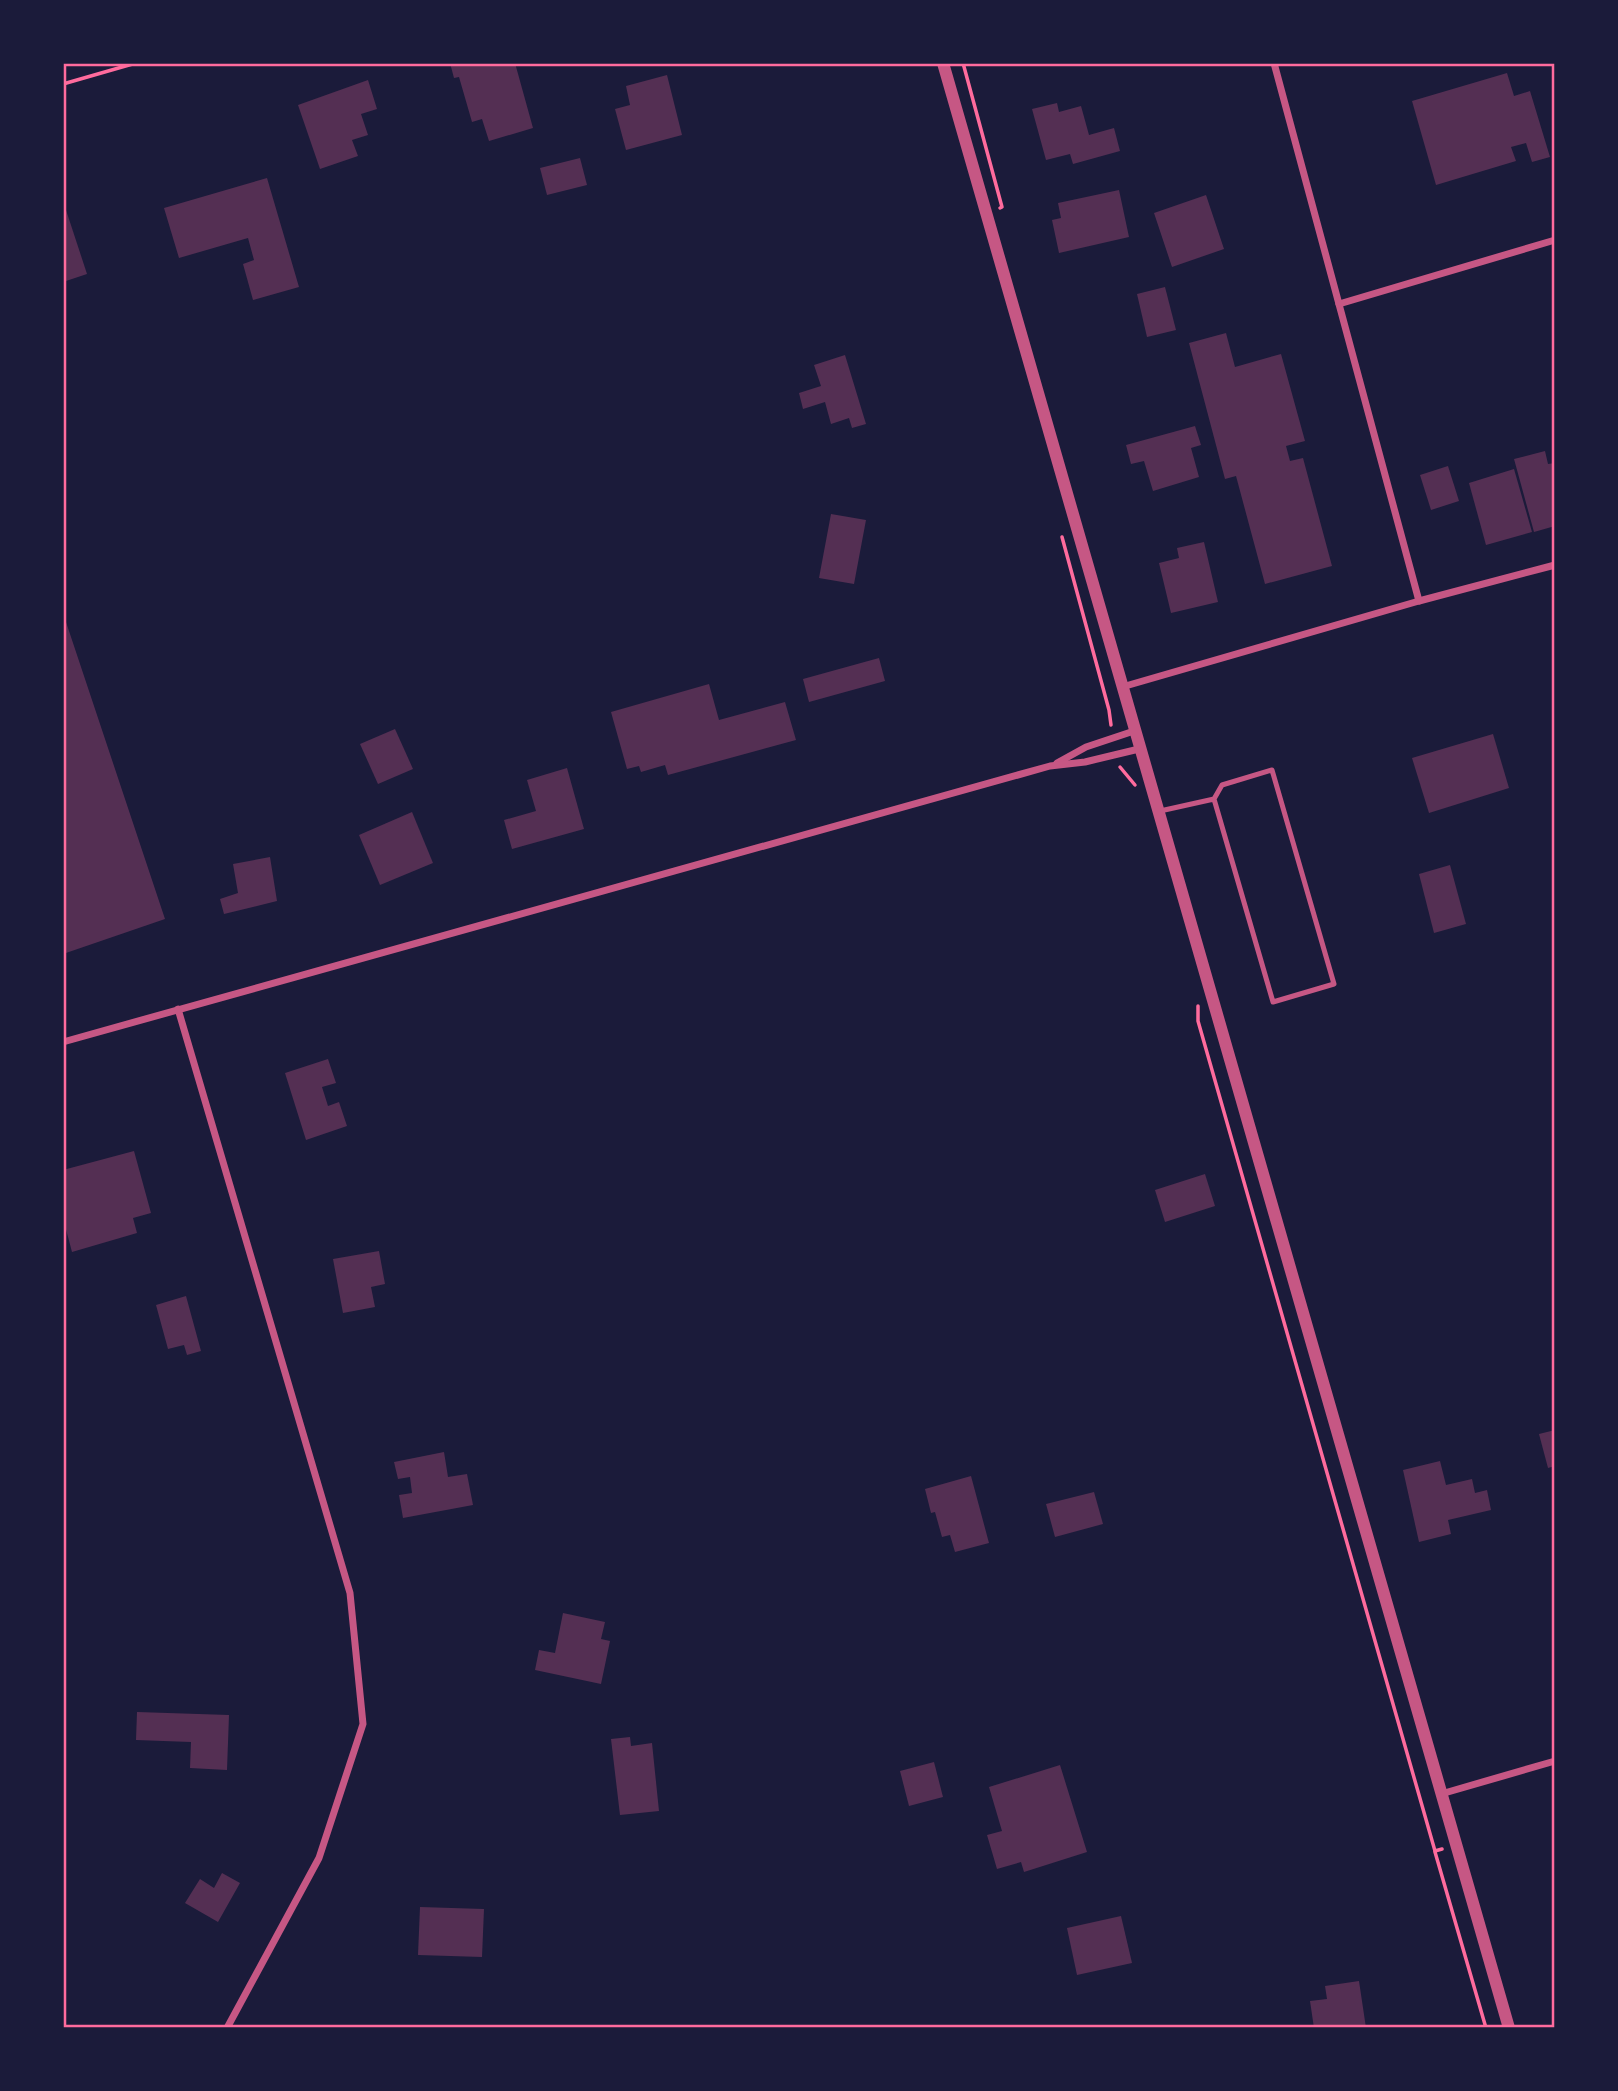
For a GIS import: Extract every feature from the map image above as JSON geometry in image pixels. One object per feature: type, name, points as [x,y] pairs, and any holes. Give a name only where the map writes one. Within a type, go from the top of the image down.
[{"type":"street","points":[[943,63],[1508,2028]]},
{"type":"street","points":[[1274,63],[1419,601]]},
{"type":"street","points":[[1339,303],[1555,240]]},
{"type":"street","points":[[1122,687],[1419,601],[1555,565]]},
{"type":"street","points":[[1050,766],[1086,747],[1134,731]]},
{"type":"street","points":[[63,1042],[1050,766],[1085,762],[1139,749]]},
{"type":"street","points":[[178,1009],[350,1593],[363,1724],[319,1858],[227,2028]]},
{"type":"street","points":[[1441,1794],[1555,1761]]},
{"type":"lane","points":[[1157,812],[1214,799],[1222,785],[1272,770],[1334,984],[1273,1002],[1214,799]]},
{"type":"path","points":[[63,84],[136,63]]},
{"type":"path","points":[[1435,1851],[1486,2028]]},
{"type":"building","points":[[450,63],[515,63],[533,128],[489,141],[482,119],[472,122],[459,77],[454,78]]},
{"type":"building","points":[[1507,73],[1514,96],[1530,91],[1550,157],[1532,162],[1526,143],[1511,147],[1516,161],[1436,185],[1412,101]]},
{"type":"building","points":[[667,75],[682,135],[626,150],[615,109],[630,105],[626,86]]},
{"type":"building","points":[[368,80],[377,109],[361,114],[368,135],[352,140],[358,156],[320,169],[298,105]]},
{"type":"building","points":[[1057,103],[1059,112],[1081,106],[1089,135],[1114,128],[1120,151],[1073,164],[1070,154],[1046,160],[1032,109]]},
{"type":"building","points":[[580,158],[587,185],[547,195],[540,168]]},
{"type":"building","points":[[267,178],[299,287],[253,300],[243,264],[254,260],[248,238],[179,258],[164,208]]},
{"type":"building","points":[[1119,190],[1129,237],[1059,253],[1052,220],[1061,218],[1058,203]]},
{"type":"building","points":[[1206,195],[1224,249],[1172,267],[1154,213]]},
{"type":"building","points":[[66,210],[87,274],[63,282],[63,211]]},
{"type":"building","points":[[1165,287],[1176,330],[1147,337],[1137,294]]},
{"type":"building","points":[[1226,333],[1235,367],[1281,354],[1305,441],[1286,446],[1290,461],[1303,458],[1332,566],[1265,584],[1236,476],[1225,479],[1189,343]]},
{"type":"building","points":[[845,355],[866,424],[852,428],[849,418],[831,424],[825,402],[803,409],[799,393],[821,386],[814,365]]},
{"type":"building","points":[[1195,426],[1201,445],[1191,448],[1199,477],[1153,491],[1144,461],[1131,464],[1126,445]]},
{"type":"building","points":[[1545,451],[1548,464],[1555,463],[1555,526],[1534,532],[1514,459]]},
{"type":"building","points":[[1448,466],[1459,501],[1431,510],[1420,475]]},
{"type":"building","points":[[1514,469],[1532,532],[1486,545],[1469,483]]},
{"type":"building","points":[[831,514],[866,520],[854,584],[819,578]]},
{"type":"building","points":[[1204,542],[1218,602],[1171,613],[1159,563],[1179,558],[1177,548]]},
{"type":"building","points":[[63,613],[165,919],[63,954]]},
{"type":"building","points":[[879,658],[885,681],[809,702],[803,679]]},
{"type":"building","points":[[709,684],[719,720],[785,702],[796,740],[668,775],[665,765],[641,772],[639,766],[627,769],[611,712]]},
{"type":"building","points":[[395,729],[413,769],[378,784],[360,744]]},
{"type":"building","points":[[1493,734],[1509,788],[1429,813],[1412,758]]},
{"type":"building","points":[[567,768],[584,829],[512,849],[504,820],[536,811],[527,780]]},
{"type":"building","points":[[412,812],[433,863],[380,885],[359,835]]},
{"type":"building","points":[[270,857],[277,901],[224,914],[220,899],[238,893],[233,864]]},
{"type":"building","points":[[1450,865],[1466,924],[1434,933],[1419,874]]},
{"type":"building","points":[[328,1059],[336,1083],[322,1087],[328,1106],[339,1102],[347,1126],[306,1140],[285,1073]]},
{"type":"building","points":[[134,1151],[151,1213],[133,1218],[137,1233],[72,1252],[63,1218],[63,1170]]},
{"type":"building","points":[[1205,1174],[1215,1206],[1165,1222],[1155,1190]]},
{"type":"building","points":[[379,1251],[385,1284],[371,1287],[375,1307],[343,1313],[333,1259]]},
{"type":"building","points":[[186,1296],[201,1351],[187,1355],[184,1345],[168,1349],[156,1305]]},
{"type":"building","points":[[1555,1430],[1555,1466],[1548,1468],[1539,1434]]},
{"type":"building","points":[[444,1452],[448,1477],[467,1474],[473,1505],[403,1518],[399,1495],[412,1493],[410,1477],[398,1479],[394,1462]]},
{"type":"building","points":[[1440,1461],[1446,1485],[1472,1479],[1475,1493],[1487,1490],[1491,1510],[1448,1520],[1451,1534],[1419,1542],[1403,1470]]},
{"type":"building","points":[[971,1476],[989,1543],[955,1552],[950,1535],[942,1537],[935,1512],[931,1513],[925,1489]]},
{"type":"building","points":[[1094,1492],[1103,1524],[1055,1537],[1046,1504]]},
{"type":"building","points":[[563,1613],[605,1622],[601,1639],[610,1641],[601,1684],[535,1670],[539,1650],[555,1653]]},
{"type":"building","points":[[137,1712],[229,1715],[227,1770],[190,1768],[191,1742],[136,1740]]},
{"type":"building","points":[[630,1737],[631,1746],[652,1743],[659,1811],[620,1815],[611,1739]]},
{"type":"building","points":[[934,1762],[943,1797],[909,1806],[900,1771]]},
{"type":"building","points":[[1060,1765],[1087,1852],[1024,1872],[1021,1862],[997,1869],[987,1835],[1002,1831],[989,1787]]},
{"type":"building","points":[[222,1873],[240,1883],[218,1922],[185,1903],[200,1879],[214,1888]]},
{"type":"building","points":[[420,1907],[484,1909],[482,1957],[418,1955]]},
{"type":"building","points":[[1121,1916],[1132,1963],[1077,1975],[1067,1928]]},
{"type":"building","points":[[1359,1981],[1366,2028],[1314,2028],[1310,2001],[1327,1999],[1325,1986]]}]
